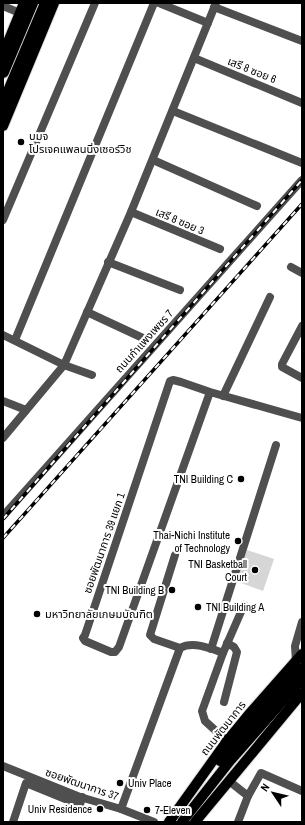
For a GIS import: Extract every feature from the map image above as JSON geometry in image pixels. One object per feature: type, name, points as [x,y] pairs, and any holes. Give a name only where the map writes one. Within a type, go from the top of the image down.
[{"type":"highway","points":[[3,72],[32,3]]},
{"type":"highway","points":[[3,105],[46,3]]},
{"type":"main road","points":[[3,54],[24,3]]},
{"type":"main road","points":[[3,126],[54,3]]},
{"type":"main road","points":[[198,781],[220,760],[300,661]]},
{"type":"main road","name":"ถนนพัฒนาการ","points":[[169,822],[227,741],[250,713],[300,661]]},
{"type":"main road","points":[[182,822],[239,751],[302,679]]},
{"type":"main road","points":[[195,822],[228,781],[298,700],[302,693]]},
{"type":"street","points":[[3,220],[94,3]]},
{"type":"street","points":[[15,340],[154,3]]},
{"type":"street","points":[[159,3],[208,23]]},
{"type":"street","points":[[3,438],[64,365],[153,160],[215,5],[302,41]]},
{"type":"street","points":[[3,6],[20,13]]},
{"type":"street","name":"เสรี 8 ซอย 6","points":[[194,58],[302,102]]},
{"type":"street","points":[[173,111],[302,163]]},
{"type":"street","points":[[153,160],[257,206]]},
{"type":"street","name":"ถนนกำแพงเพชร 7","points":[[3,516],[302,180]]},
{"type":"street","name":"เสรี 8 ซอย 3","points":[[131,212],[220,249]]},
{"type":"street","points":[[108,262],[180,290]]},
{"type":"street","points":[[291,267],[302,273]]},
{"type":"street","points":[[223,396],[270,297]]},
{"type":"street","points":[[87,312],[145,339]]},
{"type":"street","points":[[302,326],[282,364],[282,367],[302,378]]},
{"type":"street","points":[[3,335],[64,365],[92,375]]},
{"type":"street","name":"ซอยพัฒนาการ 39 แยก 1","points":[[210,392],[119,647],[115,652],[111,652],[85,641],[83,638],[169,383],[173,380],[181,382],[223,396],[302,418]]},
{"type":"street","points":[[3,401],[26,410]]},
{"type":"street","points":[[211,649],[276,445]]},
{"type":"street","points":[[175,555],[150,634],[154,639],[180,648]]},
{"type":"street","points":[[227,741],[206,721],[202,712],[223,653],[244,605]]},
{"type":"street","points":[[300,661],[295,646],[302,622]]},
{"type":"street","points":[[224,702],[237,652],[234,647],[227,643]]},
{"type":"street","points":[[121,809],[180,648],[185,645],[193,645],[223,653]]},
{"type":"street","name":"ซอยพัฒนาการ 37","points":[[3,766],[83,798],[121,809],[154,822]]},
{"type":"street","points":[[238,822],[248,796],[261,772],[302,791]]},
{"type":"street","points":[[228,781],[248,796]]},
{"type":"street","points":[[13,822],[26,783],[80,805],[83,798]]},
{"type":"shaded area","name":"TNI Basketball Court","points":[[247,550],[274,559],[263,591],[236,581]]},
{"type":"railway","points":[[3,519],[302,180]]},
{"type":"railway","points":[[3,538],[302,204]]},
{"type":"place","name":"บมจ โปรเจคแพลนนิ่งเซอร์วิช","points":[[21,142]]},
{"type":"place","name":"TNI Building C","points":[[241,479]]},
{"type":"place","name":"Thai-Nichi Institute of Technology","points":[[238,541]]},
{"type":"place","name":"TNI Basketball Court","points":[[255,570]]},
{"type":"place","name":"TNI Building B","points":[[172,590]]},
{"type":"place","name":"TNI Building A","points":[[198,607]]},
{"type":"place","name":"มหาวิทยาลัยเกษมบัณฑิต","points":[[37,614]]},
{"type":"place","name":"Univ Place","points":[[120,783]]},
{"type":"place","name":"Univ Residence","points":[[100,809]]},
{"type":"place","name":"7-Eleven","points":[[147,810]]}]
